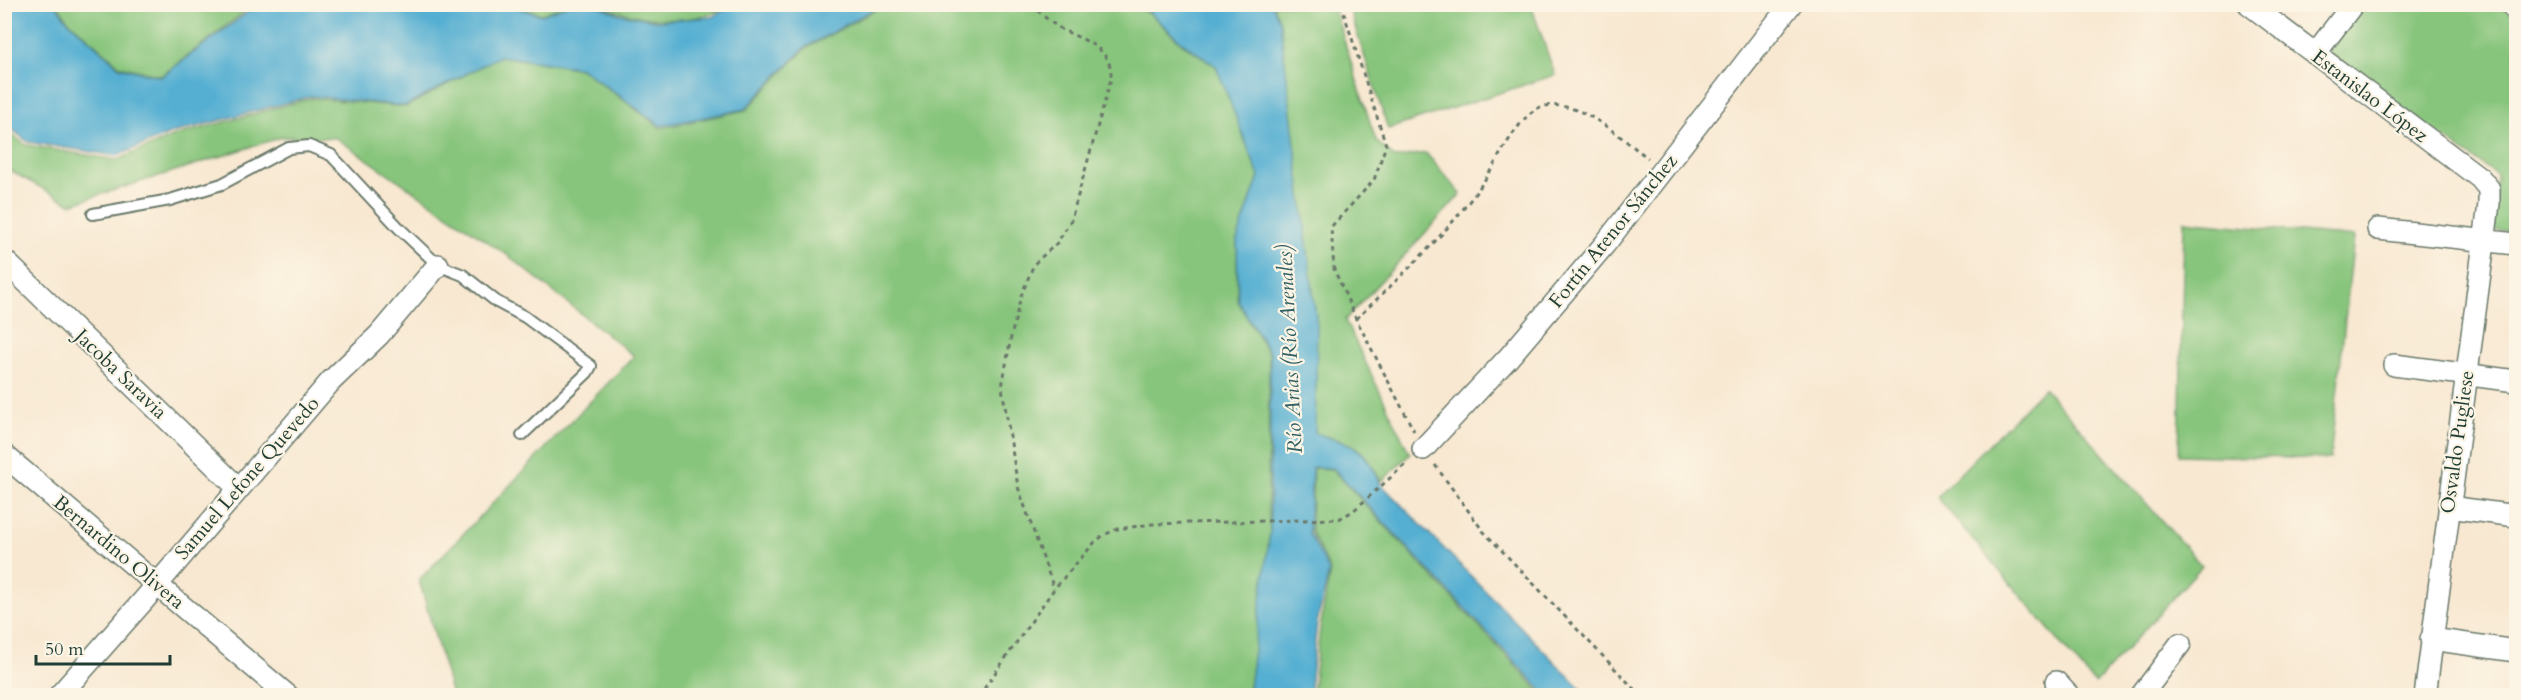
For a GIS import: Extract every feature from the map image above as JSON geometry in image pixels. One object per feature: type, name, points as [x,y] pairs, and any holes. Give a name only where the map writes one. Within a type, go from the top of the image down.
[{"type":"street","name":"Fortín Atenor Sánchez","points":[[1423,449],[1509,357],[1605,244],[1791,4]]},
{"type":"street","name":"Estanislao López","points":[[2249,4],[2480,178],[2489,189]]},
{"type":"street","points":[[2315,54],[2353,4]]},
{"type":"street","name":"Osvaldo Pugliese","points":[[2425,696],[2489,204],[2489,189]]},
{"type":"street","points":[[2378,229],[2517,244]]},
{"type":"street","name":"Jacoba Saravia","points":[[4,260],[238,488]]},
{"type":"street","name":"Samuel Lefone Quevedo","points":[[59,696],[331,381],[379,335],[438,265]]},
{"type":"street","points":[[2394,365],[2517,381]]},
{"type":"street","name":"Bernardino Olivera","points":[[4,455],[288,696]]},
{"type":"street","points":[[2449,507],[2517,516]]},
{"type":"street","points":[[2431,639],[2517,651]]},
{"type":"street","points":[[2141,696],[2180,644]]},
{"type":"lane","points":[[93,214],[170,200],[222,184],[289,148],[309,146],[331,155],[399,228],[438,265],[463,275],[497,302],[525,316],[591,366],[587,374],[522,435]]},
{"type":"path","points":[[1031,4],[1061,28],[1092,43],[1104,53],[1112,67],[1111,79],[1071,220],[1057,243],[1034,264],[1021,296],[1002,387],[1018,487],[1054,589]]},
{"type":"path","points":[[1341,4],[1386,145],[1374,180],[1331,227],[1334,269],[1356,319],[1423,449],[1483,531],[1641,696]]},
{"type":"path","points":[[1356,319],[1423,255],[1477,191],[1522,121],[1543,105],[1571,108],[1599,123],[1664,169]]},
{"type":"path","points":[[979,696],[1054,589],[1095,542],[1118,529],[1152,524],[1339,519],[1353,512],[1423,449]]},
{"type":"green space","points":[[566,4],[542,14],[510,5]]},
{"type":"green space","points":[[58,5],[261,5],[247,10],[161,76],[120,66],[67,19]]},
{"type":"green space","points":[[598,5],[730,5],[698,17],[665,19],[631,15]]},
{"type":"green space","points":[[884,5],[1131,5],[1150,14],[1181,43],[1216,66],[1259,176],[1237,240],[1237,301],[1269,354],[1268,508],[1270,533],[1248,695],[452,695],[419,580],[634,356],[510,257],[336,138],[282,137],[71,204],[5,168],[4,129],[26,145],[117,160],[177,135],[312,98],[406,107],[500,56],[581,69],[661,128],[746,110],[805,49]]},
{"type":"green space","points":[[1273,5],[1333,5],[1376,141],[1395,158],[1426,153],[1461,194],[1345,320],[1410,454],[1381,482],[1369,460],[1356,447],[1315,433],[1317,326],[1280,22]]},
{"type":"green space","points":[[1348,5],[1531,5],[1555,75],[1388,129]]},
{"type":"green space","points":[[2363,5],[2496,5],[2516,16],[2516,232],[2493,230],[2497,175],[2325,54]]},
{"type":"green space","points":[[2184,221],[2354,237],[2330,459],[2179,455]]},
{"type":"green space","points":[[2044,388],[2202,566],[2095,684],[1937,497]]},
{"type":"green space","points":[[1313,468],[1332,469],[1543,695],[1312,695],[1330,570],[1311,532]]},
{"type":"water","points":[[5,5],[56,5],[66,19],[119,67],[161,77],[248,12],[265,5],[506,5],[542,15],[568,5],[595,5],[620,14],[659,21],[712,17],[733,5],[881,5],[804,48],[745,109],[661,126],[581,68],[500,56],[405,106],[312,96],[172,133],[117,156],[28,142],[5,124]]},
{"type":"water","name":"Río Arias (Río Arenales)","points":[[1132,5],[1272,5],[1280,22],[1317,326],[1315,433],[1347,444],[1362,453],[1380,483],[1587,695],[1546,695],[1333,468],[1312,467],[1309,533],[1329,571],[1317,623],[1309,695],[1248,695],[1270,533],[1270,354],[1238,301],[1237,240],[1259,176],[1216,66],[1182,42],[1150,13]]}]
